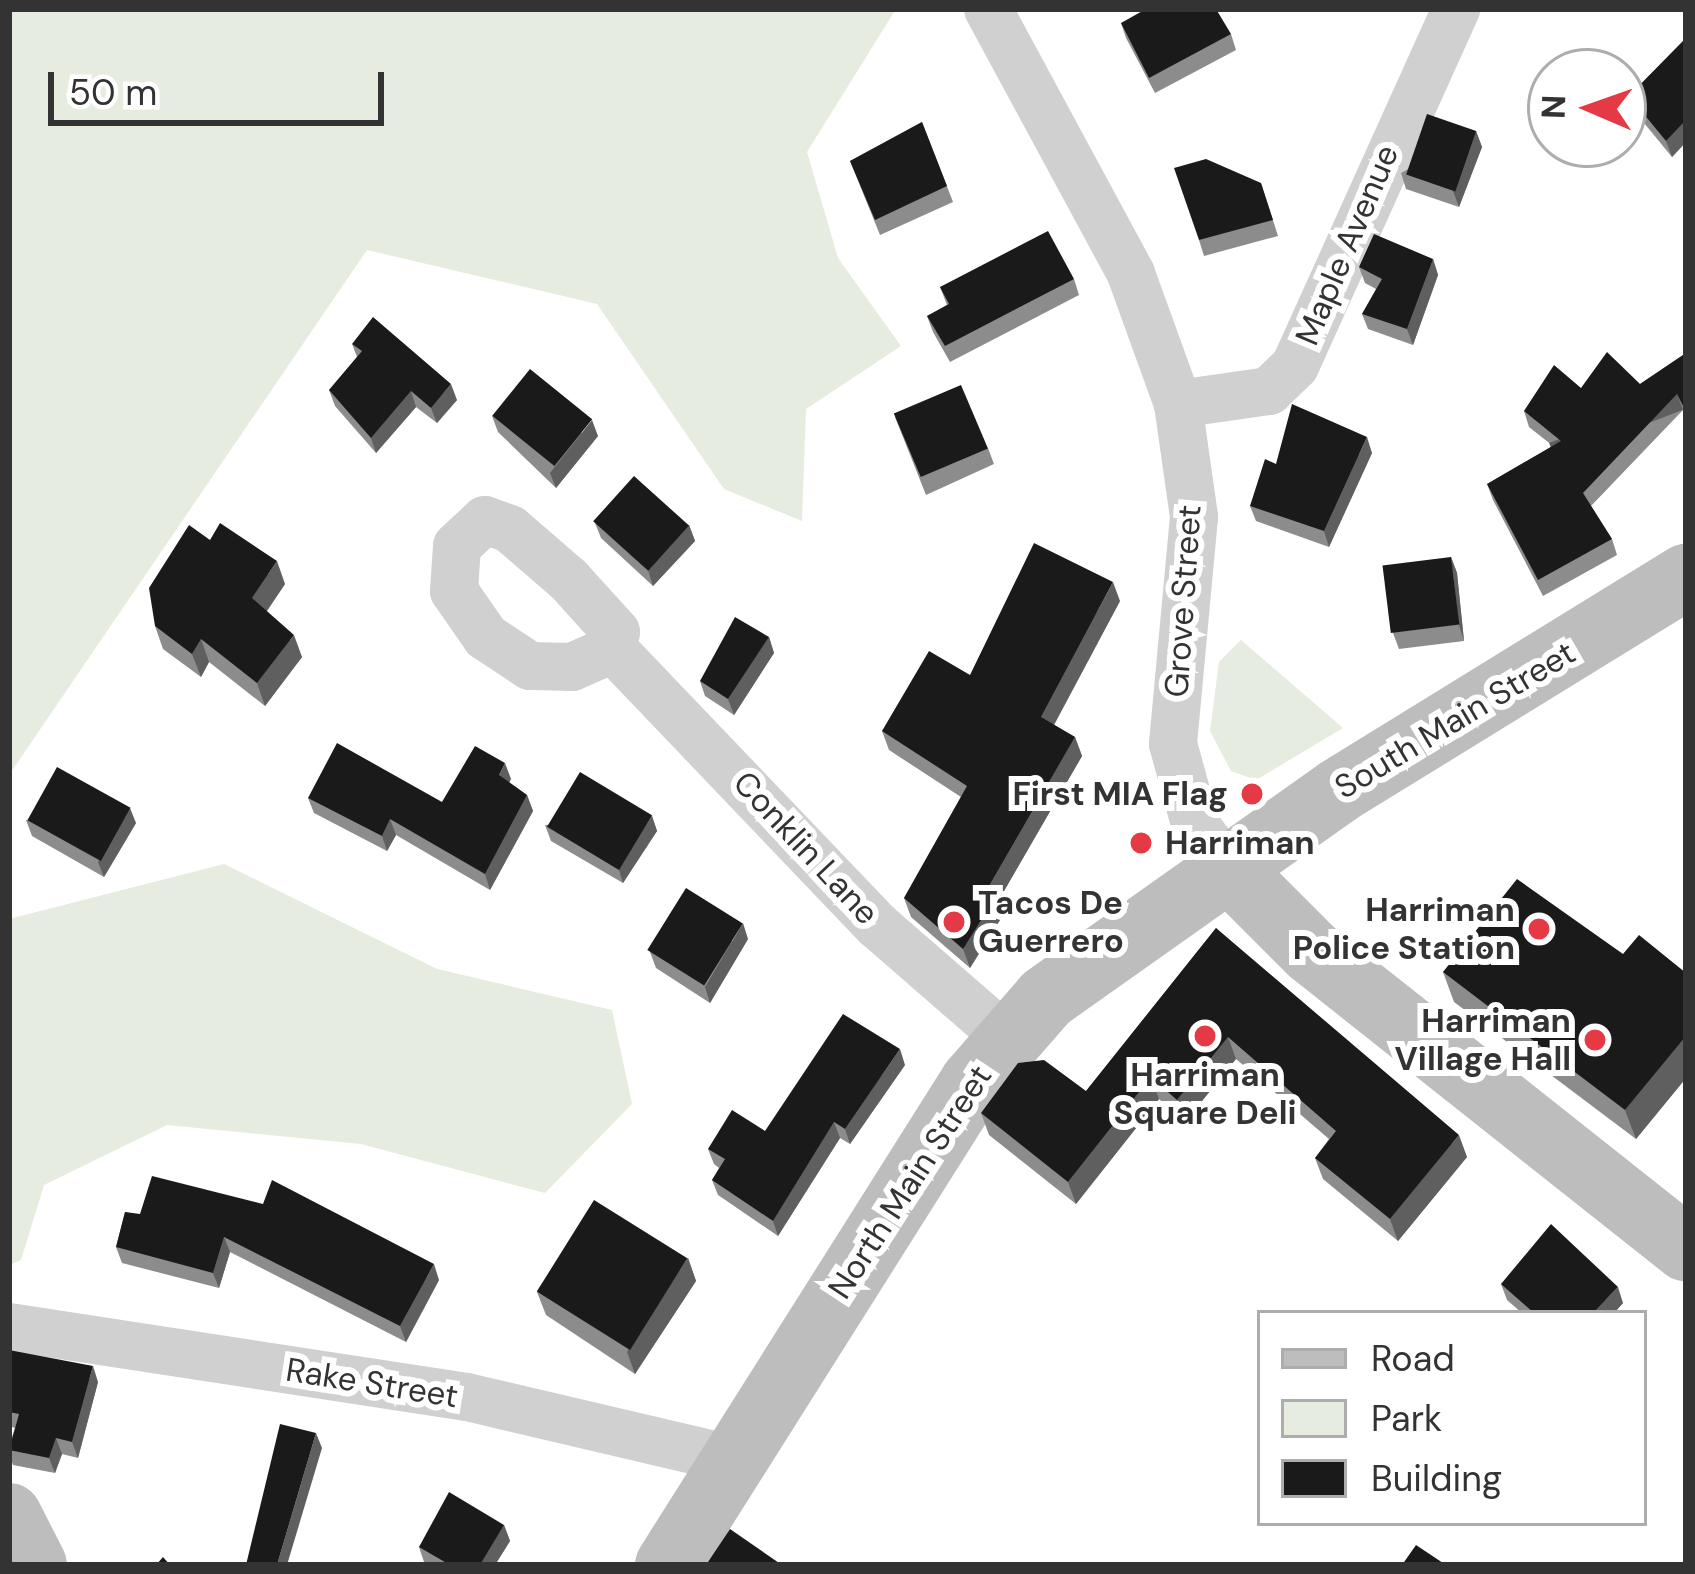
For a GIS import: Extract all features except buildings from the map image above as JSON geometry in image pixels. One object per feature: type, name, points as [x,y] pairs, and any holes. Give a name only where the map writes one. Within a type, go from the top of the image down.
[{"type":"street","name":"Grove Street","points":[[988,9],[1131,274],[1178,404],[1194,518],[1173,744],[1195,824],[1226,866]]},
{"type":"street","name":"Maple Avenue","points":[[1178,404],[1269,391],[1295,366],[1456,9]]},
{"type":"street","name":"South Main Street","points":[[1226,866],[1686,577]]},
{"type":"street","name":"Conklin Lane","points":[[613,649],[878,926],[1007,1038]]},
{"type":"street","name":"North Main Street","points":[[668,1565],[1007,1038],[1046,998],[1226,866]]},
{"type":"street","points":[[1226,866],[1312,952],[1686,1248]]},
{"type":"street","name":"Rake Street","points":[[9,1327],[467,1397],[732,1459]]},
{"type":"street","points":[[9,1516],[34,1565]]},
{"type":"green space","points":[[9,9],[896,9],[807,152],[838,258],[901,346],[806,409],[802,521],[724,489],[597,304],[367,250],[9,775]]},
{"type":"green space","points":[[1241,640],[1343,728],[1256,780],[1231,771],[1210,731],[1219,662]]},
{"type":"green space","points":[[224,864],[437,969],[612,1010],[632,1104],[545,1193],[361,1144],[167,1125],[44,1185],[21,1260],[9,1265],[9,919]]},
{"type":"place","name":"First MIA Flag","points":[[1252,794]]},
{"type":"place","name":"Harriman","points":[[1141,843]]},
{"type":"place","name":"Tacos De Guerrero","points":[[954,922]]},
{"type":"place","name":"Harriman Police Station","points":[[1539,929]]},
{"type":"place","name":"Harriman Square Deli","points":[[1205,1036]]},
{"type":"place","name":"Harriman Village Hall","points":[[1595,1040]]}]
